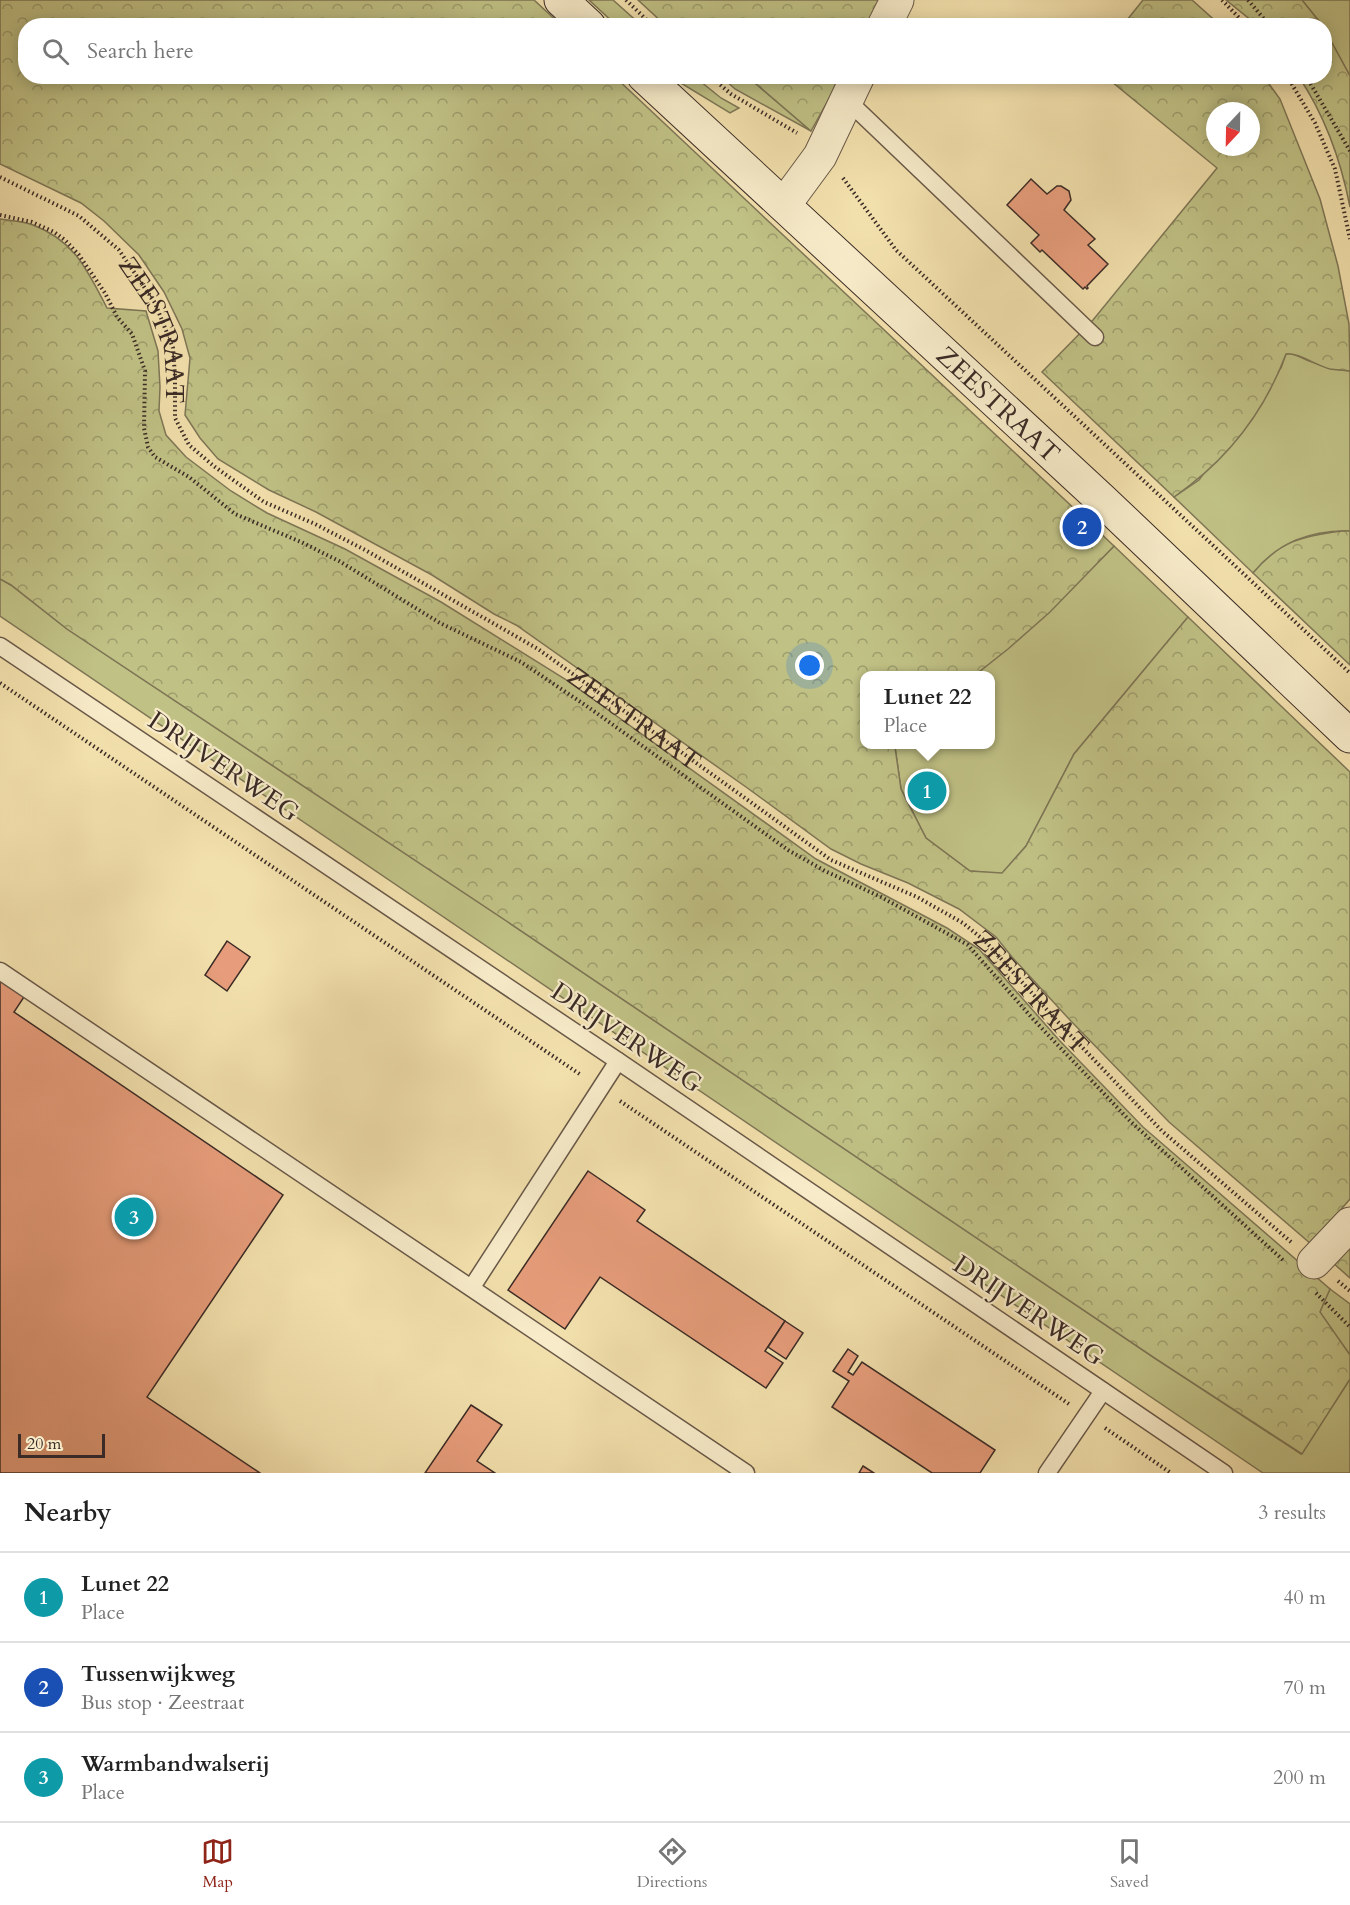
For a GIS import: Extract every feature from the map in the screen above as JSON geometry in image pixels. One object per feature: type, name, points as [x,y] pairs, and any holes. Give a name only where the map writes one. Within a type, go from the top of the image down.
[{"type":"main road","points":[[561,0],[580,18]]},
{"type":"main road","points":[[888,18],[897,0]]},
{"type":"main road","name":"ZEESTRAAT","points":[[653,84],[1093,492],[1350,736]]},
{"type":"main road","points":[[784,205],[820,156],[853,88]]},
{"type":"main road","points":[[1305,1272],[1350,1224]]},
{"type":"lane","points":[[853,88],[1095,337]]},
{"type":"lane","name":"DRIJVERWEG","points":[[0,646],[618,1061],[1224,1473]]},
{"type":"lane","points":[[0,971],[746,1473]]},
{"type":"lane","points":[[472,1287],[618,1061]]},
{"type":"lane","points":[[1047,1473],[1103,1391]]},
{"type":"path","points":[[626,0],[645,18]]},
{"type":"path","points":[[1222,0],[1239,18]]},
{"type":"path","points":[[1248,0],[1263,18]]},
{"type":"path","name":"ZEESTRAAT","points":[[719,84],[731,94],[796,132],[844,180],[896,250],[1350,673]]},
{"type":"path","points":[[1292,84],[1315,123],[1335,169],[1350,239]]},
{"type":"path","points":[[1311,84],[1350,151]]},
{"type":"path","name":"ZEESTRAAT","points":[[0,177],[79,216],[119,250],[155,303],[173,348],[176,418],[189,445],[214,467],[264,501],[367,551],[538,650],[831,860],[917,897],[963,923],[985,941],[1162,1131],[1305,1272],[1350,1291]]},
{"type":"path","points":[[0,215],[32,222],[65,240],[80,255],[105,293],[117,317],[132,334],[144,371],[144,428],[148,447],[155,457],[189,477],[235,514],[339,561],[440,623],[521,662],[788,850],[825,871],[881,897],[968,945],[1033,1019],[1131,1122],[1272,1248],[1305,1272],[1350,1327]]},
{"type":"green space","points":[[0,0],[534,0],[553,18],[18,18],[18,84],[622,84],[1114,546],[1050,612],[980,671],[860,671],[860,749],[895,749],[901,789],[926,838],[970,871],[1002,873],[1026,846],[1074,754],[1188,617],[1350,772],[1350,1199],[1311,1244],[1169,1122],[1069,1019],[996,937],[959,909],[908,883],[831,849],[516,625],[494,614],[432,575],[316,512],[269,490],[218,459],[200,438],[185,415],[190,358],[182,329],[164,292],[139,255],[104,221],[81,203],[0,164]]},
{"type":"green space","points":[[589,0],[613,0],[633,18],[608,18]]},
{"type":"green space","points":[[638,0],[882,0],[873,18],[657,18]]},
{"type":"green space","points":[[1143,0],[1192,0],[1212,18],[1129,18]]},
{"type":"green space","points":[[1226,0],[1302,0],[1316,18],[1248,18]]},
{"type":"green space","points":[[1302,0],[1350,0],[1350,76],[1332,43],[1332,18],[1316,18]]},
{"type":"green space","points":[[1332,43],[1350,76],[1350,207],[1331,139],[1303,84],[1332,84]]},
{"type":"green space","points":[[682,84],[704,84],[721,98],[739,108],[730,113]]},
{"type":"green space","points":[[730,84],[756,84],[811,131]]},
{"type":"green space","points":[[756,84],[837,84],[811,131]]},
{"type":"green space","points":[[1115,84],[1269,84],[1280,99],[1320,199],[1338,266],[1349,324],[1350,371],[1330,369],[1296,355],[1286,354],[1267,396],[1241,434],[1210,468],[1174,497],[1042,372],[1093,320],[1217,168]]},
{"type":"green space","points":[[0,219],[29,224],[59,239],[70,248],[86,269],[107,308],[146,311],[158,351],[159,411],[166,435],[186,457],[231,491],[267,513],[345,549],[441,602],[565,679],[816,859],[947,928],[979,949],[1059,1040],[1143,1127],[1330,1289],[1320,1312],[1350,1355],[1350,1379],[1302,1454],[1156,1359],[508,922],[67,629],[0,579]]},
{"type":"green space","points":[[1292,353],[1320,365],[1350,371],[1350,531],[1322,533],[1296,540],[1274,553],[1253,573],[1174,497],[1199,480],[1281,368],[1286,354]]},
{"type":"green space","points":[[1350,531],[1350,665],[1253,573],[1282,547],[1303,538]]},
{"type":"green space","points":[[1114,546],[1188,617],[1074,754],[1026,846],[1002,874],[970,871],[926,838],[901,789],[895,749],[995,749],[995,671],[980,671],[1063,597]]},
{"type":"green space","points":[[0,579],[67,629],[1301,1454],[1350,1379],[1350,1473],[1263,1473],[0,616]]},
{"type":"green space","points":[[1350,1241],[1350,1278],[1332,1262]]},
{"type":"green space","points":[[1330,1289],[1350,1304],[1350,1355],[1319,1312]]},
{"type":"building","points":[[1031,179],[1047,194],[1057,186],[1069,191],[1071,200],[1064,210],[1095,239],[1088,245],[1108,264],[1087,286],[1087,289],[1085,287],[1083,289],[1042,250],[1040,252],[1031,243],[1039,235],[1007,205]]},
{"type":"building","points":[[227,941],[250,957],[227,991],[205,975]]},
{"type":"building","points":[[0,980],[24,997],[14,1012],[283,1195],[147,1397],[260,1473],[0,1473]]},
{"type":"building","points":[[588,1171],[645,1210],[637,1221],[785,1321],[765,1351],[783,1363],[766,1388],[600,1277],[565,1329],[508,1290]]},
{"type":"building","points":[[785,1321],[803,1333],[786,1359],[768,1347]]},
{"type":"building","points":[[848,1349],[858,1356],[848,1372],[853,1375],[862,1362],[995,1450],[980,1473],[932,1473],[832,1407],[849,1381],[833,1371]]},
{"type":"building","points":[[471,1405],[502,1425],[477,1461],[495,1473],[425,1473]]},
{"type":"building","points":[[863,1466],[874,1473],[859,1473]]},
{"type":"place","name":"Tussenwijkweg","points":[[1082,527]]},
{"type":"place","name":"Lunet 22","points":[[927,791]]},
{"type":"place","name":"Warmbandwalserij","points":[[134,1217]]}]
